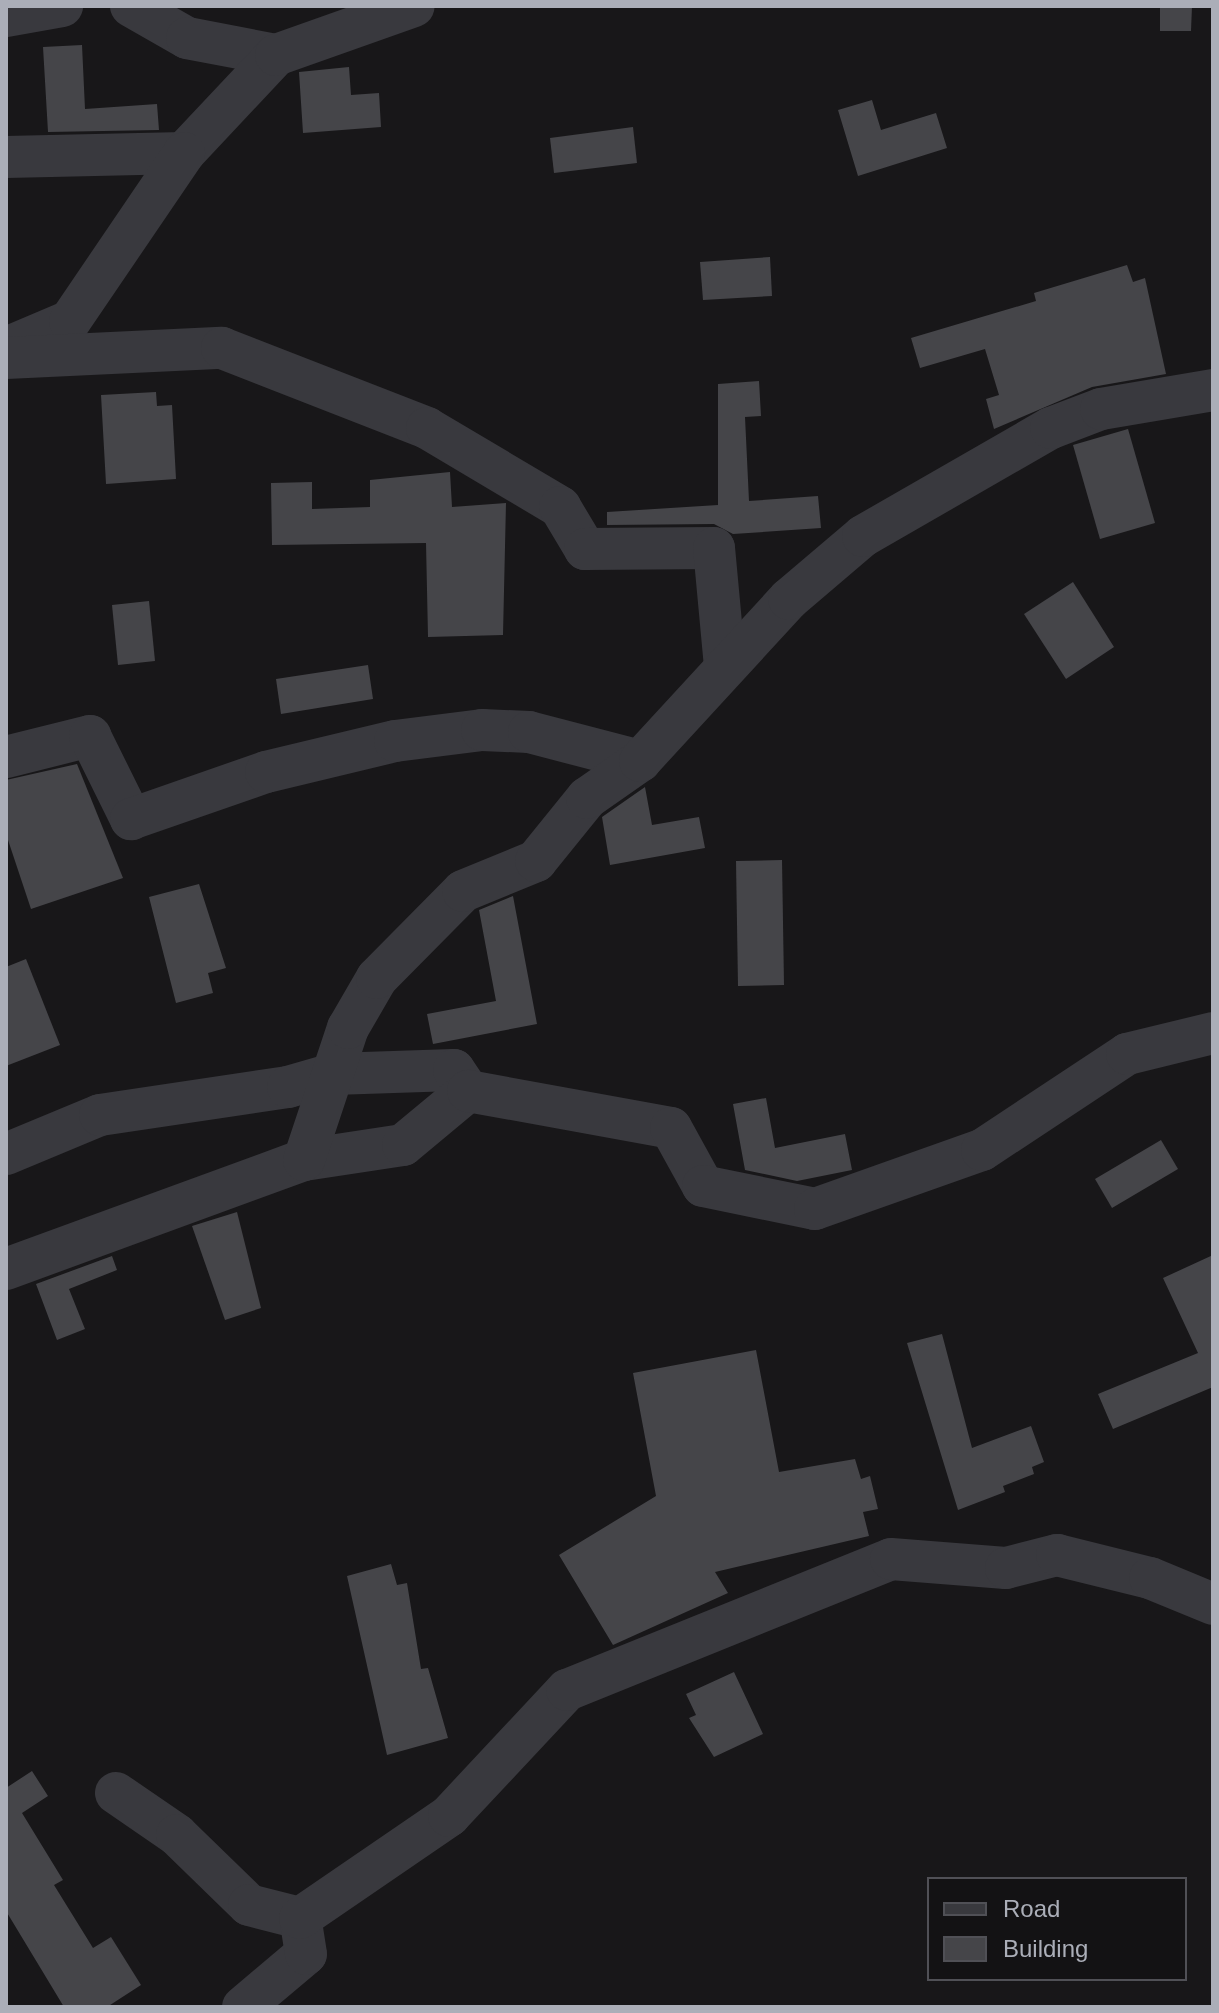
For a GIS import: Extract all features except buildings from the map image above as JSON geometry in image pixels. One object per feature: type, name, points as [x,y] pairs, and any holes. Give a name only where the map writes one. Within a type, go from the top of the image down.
[{"type":"street","points":[[6,16],[62,6]]},
{"type":"street","points":[[131,6],[187,38],[276,55]]},
{"type":"street","points":[[6,348],[70,321],[184,153],[276,55],[414,6]]},
{"type":"street","points":[[6,157],[184,153]]},
{"type":"street","points":[[6,358],[222,348],[427,428],[560,507],[585,549],[714,548],[725,666]]},
{"type":"street","points":[[304,1160],[348,1028],[377,978],[448,904],[536,861],[587,798],[640,761],[725,666],[863,536],[1051,428],[1101,409],[1213,390]]},
{"type":"street","points":[[6,757],[90,736],[131,819],[280,768],[395,741],[482,730],[529,732],[640,761]]},
{"type":"street","points":[[6,1154],[100,1115],[288,1087],[333,1074],[454,1070],[468,1091],[671,1128],[703,1186],[815,1209],[982,1150],[1127,1054],[1213,1033]]},
{"type":"street","points":[[6,1269],[304,1160],[403,1145],[468,1091]]},
{"type":"street","points":[[116,1793],[177,1835],[249,1905],[300,1918],[449,1816],[567,1690],[891,1559],[1006,1568],[1057,1555],[1150,1578],[1213,1604]]},
{"type":"street","points":[[243,2007],[306,1954],[300,1918]]}]
